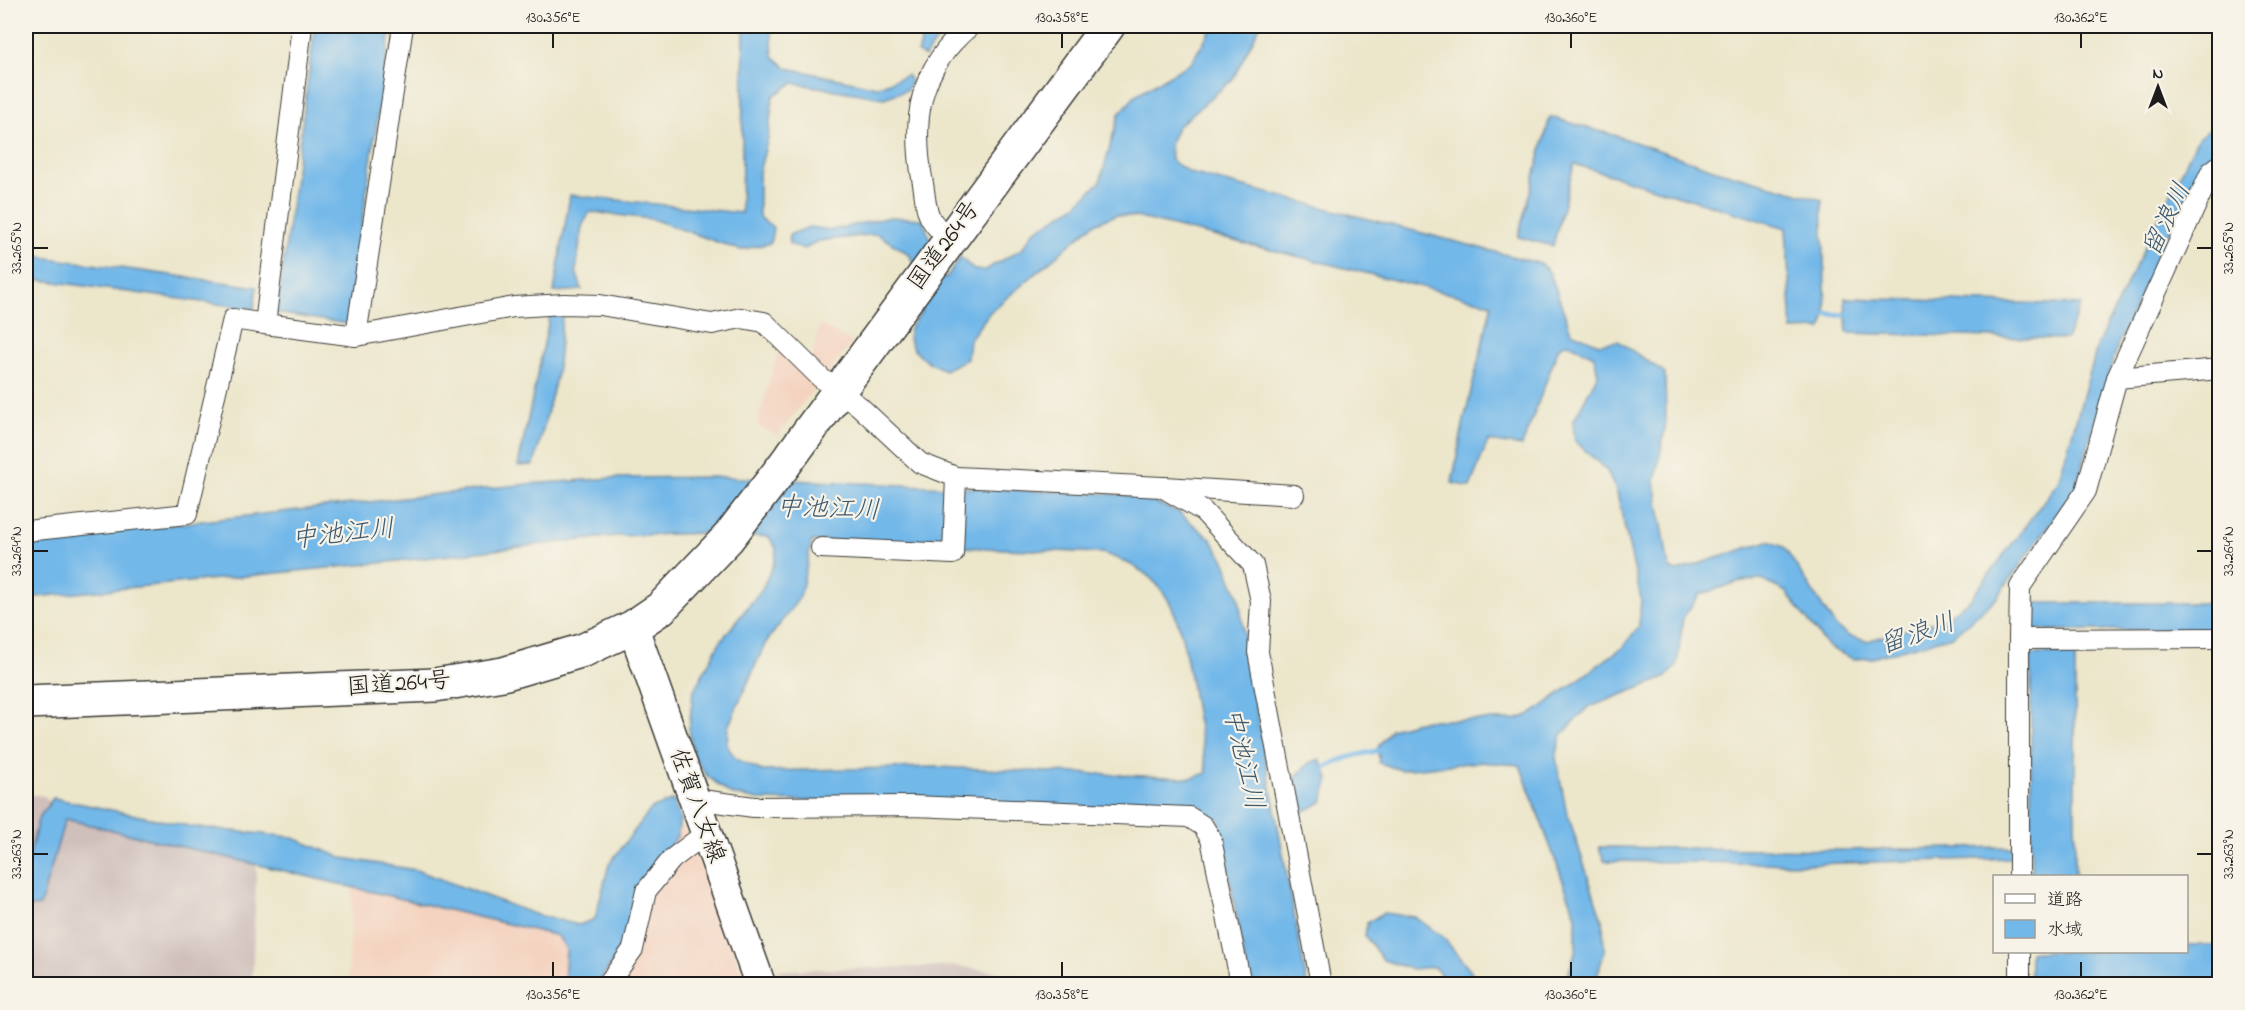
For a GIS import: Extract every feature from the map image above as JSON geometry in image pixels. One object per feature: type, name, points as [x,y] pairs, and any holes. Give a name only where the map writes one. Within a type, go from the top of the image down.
[{"type":"highway","name":"国道264号","points":[[26,702],[435,686],[503,674],[584,650],[633,627],[661,608],[728,538],[1108,26]]},
{"type":"main road","name":"佐賀八女線","points":[[633,627],[760,984]]},
{"type":"street","points":[[267,308],[302,26]]},
{"type":"street","points":[[356,336],[402,26]]},
{"type":"street","points":[[942,250],[929,217],[919,163],[919,106],[931,71],[952,41],[970,26]]},
{"type":"street","points":[[2019,875],[2020,587],[2086,491],[2117,378],[2211,172],[2220,165]]},
{"type":"street","points":[[26,531],[187,514],[233,319],[267,308],[356,336],[514,307],[556,304],[600,305],[712,324],[741,318],[764,322],[822,378],[859,406],[920,463],[956,477],[1294,495]]},
{"type":"street","points":[[2117,378],[2220,369]]},
{"type":"street","points":[[821,548],[953,554],[956,477]]},
{"type":"street","points":[[1162,487],[1203,511],[1253,566],[1261,601],[1258,652],[1321,984]]},
{"type":"street","points":[[2019,639],[2220,638]]},
{"type":"street","points":[[694,799],[754,807],[912,806],[1190,817],[1203,826],[1211,839],[1240,984]]},
{"type":"street","points":[[608,984],[633,949],[646,891],[672,859],[706,833]]},
{"type":"street","points":[[2020,953],[2020,984]]},
{"type":"shaded area","points":[[820,325],[852,342],[777,435],[757,426],[780,345],[810,368]]},
{"type":"shaded area","points":[[26,794],[44,796],[59,813],[257,854],[252,984],[26,984]]},
{"type":"shaded area","points":[[684,826],[747,984],[348,984],[353,879],[603,939],[626,861]]},
{"type":"shaded area","points":[[958,966],[1032,978],[1031,984],[781,984],[776,970]]},
{"type":"water","points":[[315,26],[391,26],[347,324],[277,313]]},
{"type":"water","points":[[744,26],[771,26],[773,56],[787,68],[877,87],[907,75],[911,81],[907,90],[884,98],[793,83],[773,96],[768,138],[759,172],[759,217],[773,227],[771,243],[740,250],[652,219],[590,212],[582,226],[576,271],[582,290],[554,292],[570,195],[741,213]]},
{"type":"water","points":[[918,26],[953,26],[932,46],[925,57],[918,53],[921,44]]},
{"type":"water","name":"留浪川","points":[[1213,26],[1260,26],[1233,79],[1177,127],[1170,143],[1171,160],[1190,173],[1542,264],[1550,273],[1571,332],[1599,344],[1618,341],[1665,373],[1666,422],[1655,482],[1669,568],[1677,571],[1768,541],[1784,547],[1835,626],[1849,636],[1867,641],[1941,620],[1970,600],[2058,482],[2099,341],[2198,138],[2219,122],[2219,146],[2187,194],[2118,344],[2076,487],[1996,599],[1952,636],[1872,658],[1853,659],[1828,647],[1786,592],[1762,580],[1741,581],[1699,595],[1683,618],[1677,665],[1665,678],[1587,708],[1561,736],[1556,758],[1566,809],[1603,923],[1604,953],[1595,984],[1561,984],[1568,975],[1576,949],[1576,916],[1520,765],[1479,762],[1401,770],[1379,763],[1378,747],[1391,729],[1426,720],[1515,720],[1533,713],[1623,647],[1639,626],[1641,599],[1617,493],[1607,471],[1575,441],[1573,422],[1598,374],[1594,356],[1567,343],[1559,347],[1522,446],[1488,441],[1470,487],[1452,483],[1464,420],[1492,304],[1136,217],[1116,215],[1094,224],[990,312],[969,340],[967,359],[945,370],[920,356],[911,345],[909,331],[922,311],[919,277],[909,254],[877,234],[818,241],[805,249],[789,244],[789,235],[809,227],[832,230],[890,217],[922,219],[931,240],[939,275],[946,278],[960,257],[974,270],[985,270],[1022,249],[1034,231],[1075,206],[1100,182],[1119,114],[1137,94],[1191,63]]},
{"type":"water","points":[[1550,117],[1617,136],[1716,170],[1822,200],[1826,314],[1822,329],[1792,330],[1786,228],[1574,164],[1553,246],[1518,237]]},
{"type":"water","points":[[26,255],[257,287],[254,309],[26,278]]},
{"type":"water","points":[[1845,298],[2081,305],[2066,339],[1847,333]]},
{"type":"water","points":[[563,309],[557,374],[534,465],[518,466],[551,310]]},
{"type":"water","name":"中池江川","points":[[721,477],[1110,494],[1141,497],[1178,512],[1211,539],[1225,562],[1239,598],[1248,664],[1307,984],[1249,984],[1219,820],[1195,810],[758,800],[730,794],[705,774],[693,754],[689,728],[693,692],[720,642],[762,589],[775,561],[776,548],[769,537],[705,533],[616,536],[398,561],[26,598],[26,541],[528,484],[614,478]],"holes":[[[812,541],[1102,553],[1126,562],[1145,573],[1159,586],[1169,602],[1177,619],[1187,659],[1207,773],[1191,778],[937,767],[762,771],[736,759],[727,746],[728,727],[765,644],[800,597]]]},
{"type":"water","points":[[2032,603],[2219,603],[2219,630],[2032,630]]},
{"type":"water","points":[[2031,654],[2075,654],[2075,875],[2031,875]]},
{"type":"water","points":[[1320,759],[1329,780],[1322,802],[1297,815],[1290,783],[1309,763]]},
{"type":"water","points":[[53,798],[194,827],[291,837],[343,858],[416,870],[534,914],[579,925],[595,919],[609,864],[651,809],[673,800],[680,819],[677,837],[650,869],[638,892],[625,944],[598,984],[564,984],[566,949],[558,936],[65,819],[40,906],[26,908],[26,871],[38,819]]},
{"type":"water","points":[[1599,847],[1842,850],[2014,847],[2014,858],[1809,864],[1604,861]]},
{"type":"water","points":[[1383,913],[1415,917],[1443,937],[1481,984],[1449,984],[1434,967],[1412,969],[1383,960],[1365,936],[1367,923]]},
{"type":"water","points":[[2188,945],[2219,945],[2219,984],[2030,984],[2030,953],[2188,953]]},
{"type":"waterway","points":[[1826,314],[1846,315]]},
{"type":"waterway","points":[[1319,774],[1341,760],[1385,749]]}]
